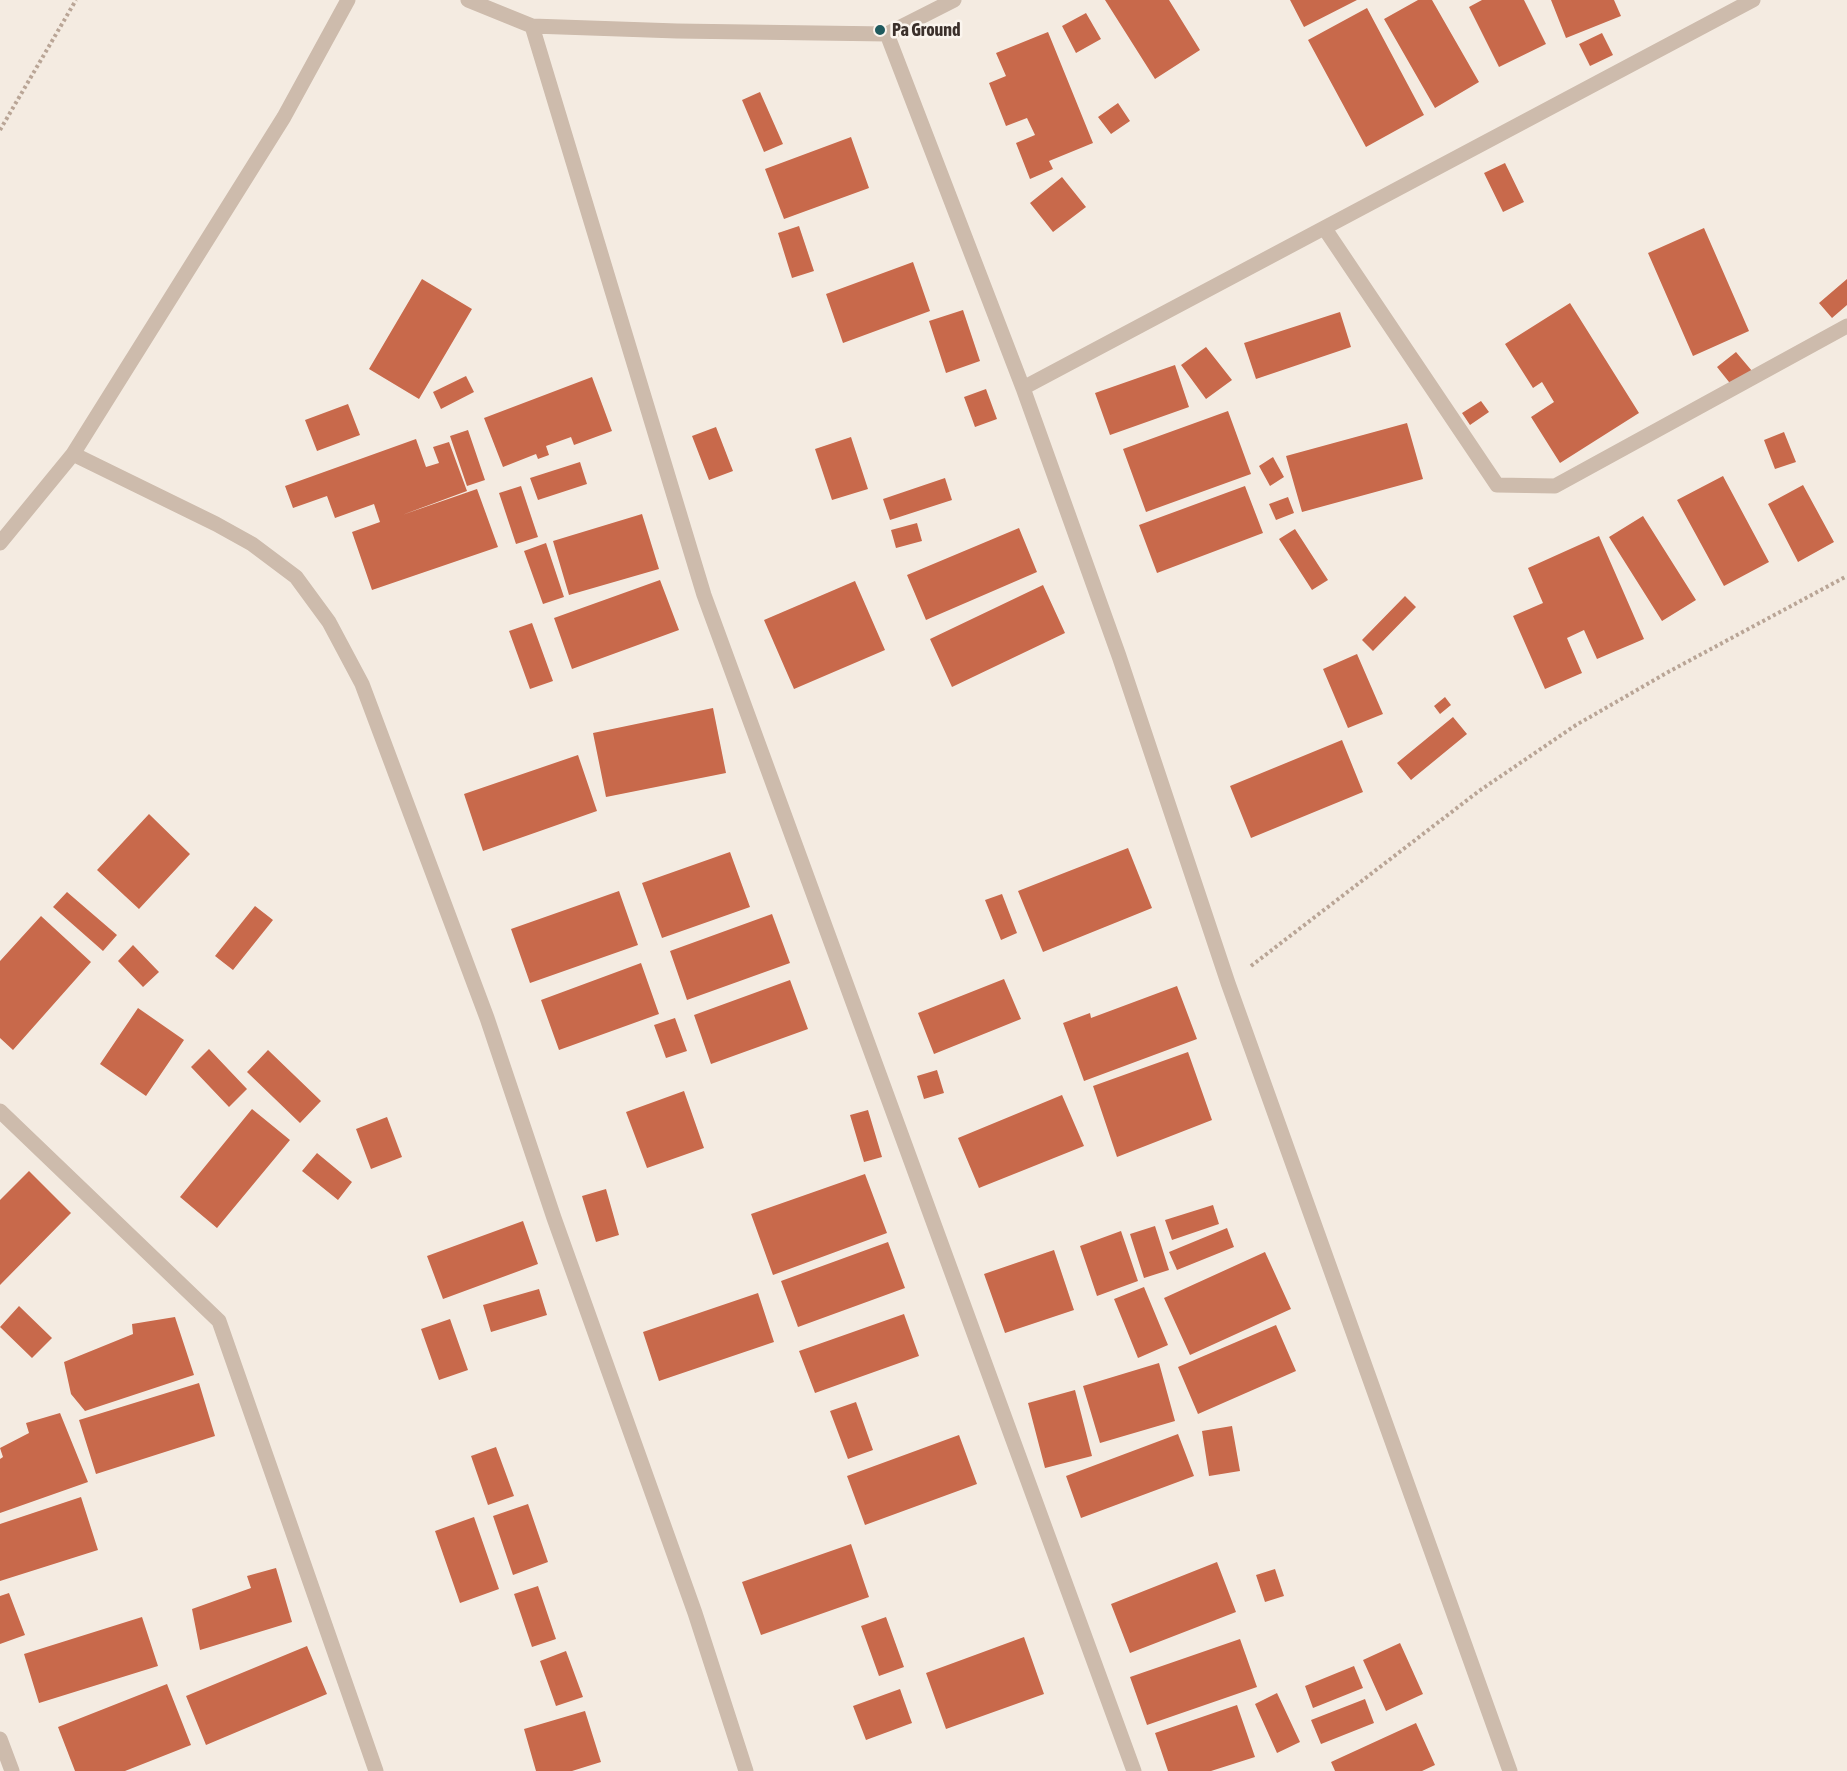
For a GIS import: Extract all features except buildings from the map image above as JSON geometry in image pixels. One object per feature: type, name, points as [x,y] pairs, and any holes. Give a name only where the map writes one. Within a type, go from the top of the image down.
[{"type":"street","points":[[0,543],[73,454],[284,117],[348,0]]},
{"type":"street","points":[[468,0],[532,26],[688,32],[887,34],[954,0]]},
{"type":"street","points":[[1023,388],[1753,0]]},
{"type":"street","points":[[532,26],[704,595],[1134,1771]]},
{"type":"street","points":[[887,34],[1023,388],[1119,656],[1228,983],[1510,1771]]},
{"type":"street","points":[[1325,229],[1497,485],[1555,486],[1847,326]]},
{"type":"street","points":[[73,454],[243,539],[296,577],[328,622],[362,684],[487,1018],[554,1218],[695,1612],[747,1771]]},
{"type":"street","points":[[0,1111],[219,1321],[376,1771]]},
{"type":"street","points":[[0,1739],[12,1771]]},
{"type":"path","points":[[0,130],[76,0]]},
{"type":"path","points":[[1228,983],[1479,791],[1576,725],[1670,671],[1847,576]]},
{"type":"place","name":"Pa Ground","points":[[880,30]]}]
